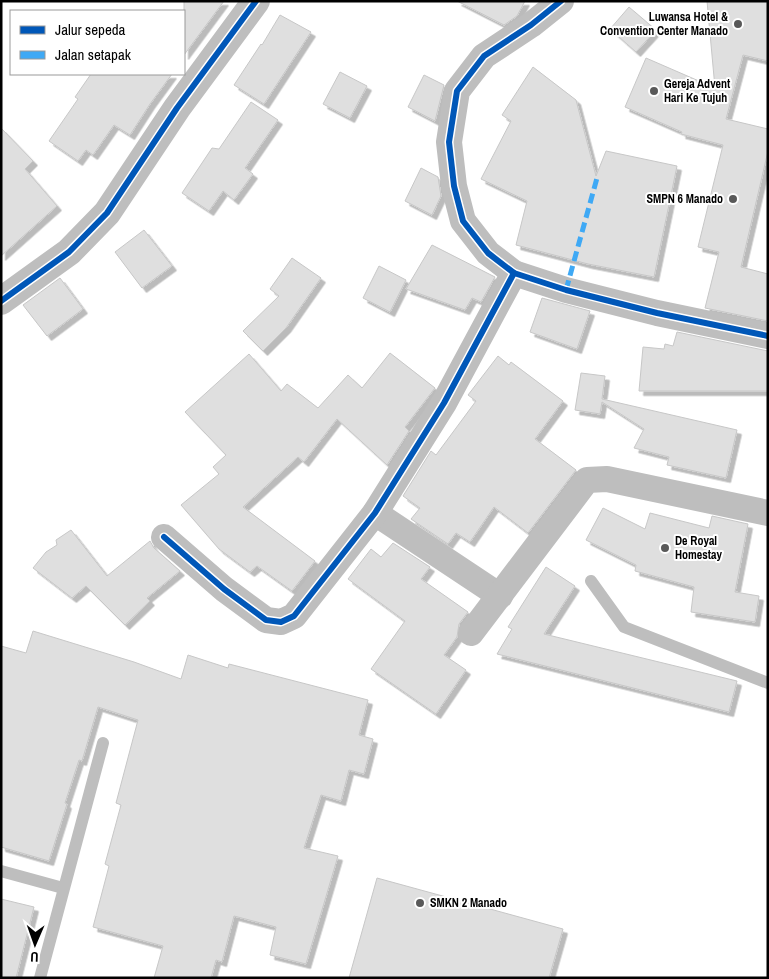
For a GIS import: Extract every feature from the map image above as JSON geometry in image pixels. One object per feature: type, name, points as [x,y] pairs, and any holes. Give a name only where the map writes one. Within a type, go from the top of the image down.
[{"type":"street","points":[[2,299],[69,252],[108,213],[177,108],[256,1]]},
{"type":"street","points":[[560,1],[531,25],[484,56],[456,91],[449,142],[454,186],[462,221],[488,253],[514,272],[566,290],[657,313],[768,336]]},
{"type":"street","points":[[164,537],[224,589],[266,620],[281,622],[294,616],[375,513],[444,403],[514,272]]},
{"type":"street","points":[[471,633],[588,480],[607,479],[768,513]]},
{"type":"street","points":[[375,513],[500,596]]},
{"type":"lane","points":[[591,581],[624,627],[768,682]]},
{"type":"lane","points":[[40,978],[103,743]]},
{"type":"lane","points":[[1,871],[63,888]]},
{"type":"building","points":[[184,1],[224,1],[185,54],[185,10]]},
{"type":"building","points":[[457,1],[525,1],[517,16],[504,25]]},
{"type":"building","points":[[707,1],[768,1],[768,61],[743,55],[726,119],[768,129],[768,151],[741,267],[768,274],[768,321],[705,308],[719,252],[698,247],[723,145],[681,134],[682,132],[625,107],[646,58],[715,88]]},
{"type":"building","points":[[629,7],[656,30],[636,52],[610,29]]},
{"type":"building","points":[[280,15],[311,32],[264,104],[234,85]]},
{"type":"building","points":[[533,67],[576,100],[596,176],[606,151],[677,166],[654,277],[588,264],[516,245],[527,201],[481,179],[511,121],[502,115]]},
{"type":"building","points":[[340,72],[367,86],[350,118],[323,104]]},
{"type":"building","points":[[90,75],[171,75],[130,135],[114,125],[93,155],[86,150],[78,161],[49,141],[78,99],[75,97]]},
{"type":"building","points":[[424,75],[444,85],[435,121],[408,107]]},
{"type":"building","points":[[251,102],[278,120],[245,168],[253,174],[234,200],[223,191],[209,211],[182,193],[212,148],[219,149]]},
{"type":"building","points":[[1,128],[33,161],[25,169],[57,206],[1,256]]},
{"type":"building","points":[[421,168],[438,177],[441,196],[432,215],[405,201]]},
{"type":"building","points":[[144,230],[172,266],[142,288],[115,252]]},
{"type":"building","points":[[432,245],[495,277],[481,302],[472,298],[465,310],[406,289]]},
{"type":"building","points":[[292,258],[321,278],[286,328],[263,351],[243,331],[279,296],[270,289]]},
{"type":"building","points":[[379,266],[406,280],[390,312],[363,298]]},
{"type":"building","points":[[60,278],[83,309],[47,336],[23,305]]},
{"type":"building","points":[[542,298],[590,311],[577,349],[530,332]]},
{"type":"building","points":[[677,332],[768,351],[768,391],[639,391],[643,347],[664,349],[665,344],[673,346]]},
{"type":"building","points":[[390,353],[435,388],[405,427],[409,431],[387,465],[337,419],[304,462],[298,457],[243,507],[315,561],[292,591],[257,566],[250,572],[219,549],[181,505],[219,474],[213,467],[226,455],[185,412],[249,354],[281,391],[287,384],[318,408],[348,375],[362,388]]},
{"type":"building","points":[[498,356],[509,365],[511,362],[563,401],[535,439],[576,470],[528,533],[494,507],[470,542],[456,533],[448,544],[411,519],[420,508],[403,496],[431,451],[436,455],[476,401],[468,395]]},
{"type":"building","points":[[581,373],[605,376],[602,399],[737,430],[726,478],[667,465],[669,457],[634,448],[644,429],[602,402],[600,414],[575,410]]},
{"type":"building","points":[[603,508],[645,529],[650,513],[709,528],[712,516],[748,524],[735,592],[759,596],[755,622],[691,612],[694,587],[635,571],[636,565],[586,540]]},
{"type":"building","points":[[71,530],[107,576],[150,541],[154,548],[180,571],[147,598],[150,601],[125,625],[86,586],[72,598],[33,568],[46,552],[57,545],[56,540]]},
{"type":"building","points":[[393,543],[430,567],[421,579],[468,612],[459,624],[457,637],[444,655],[466,670],[436,714],[371,669],[405,621],[348,579],[371,549],[381,557]]},
{"type":"building","points":[[546,567],[575,586],[544,634],[737,681],[729,712],[497,654],[512,629],[508,627]]},
{"type":"building","points":[[33,631],[134,662],[181,679],[188,655],[228,668],[229,664],[368,700],[359,735],[373,739],[364,774],[349,770],[341,801],[321,795],[304,848],[338,856],[306,964],[270,955],[276,927],[234,916],[222,962],[216,960],[211,978],[154,978],[163,946],[93,927],[109,866],[105,864],[121,805],[116,803],[138,720],[98,707],[82,761],[79,760],[65,803],[67,804],[49,861],[1,847],[1,646],[26,653]]},
{"type":"building","name":"SMKN 2 Manado","points":[[377,878],[563,929],[549,978],[349,978]]},
{"type":"building","points":[[1,899],[34,907],[16,978],[1,978]]},
{"type":"marked path","points":[[566,290],[597,178]]},
{"type":"cycle path","points":[[1,301],[69,252],[107,213],[177,108],[256,1]]},
{"type":"cycle path","points":[[561,1],[531,25],[484,56],[457,91],[449,142],[454,186],[463,221],[488,253],[514,273],[566,290],[657,313],[768,336]]},
{"type":"cycle path","points":[[164,537],[224,589],[266,620],[281,622],[294,616],[375,513],[444,403],[514,273]]},
{"type":"place","name":"Luwansa Hotel & Convention Center Manado","points":[[738,24]]},
{"type":"place","name":"Gereja Advent Hari Ke Tujuh","points":[[654,91]]},
{"type":"place","name":"SMPN 6 Manado","points":[[733,199]]},
{"type":"place","name":"De Royal Homestay","points":[[665,548]]},
{"type":"place","name":"SMKN 2 Manado","points":[[420,903]]}]
